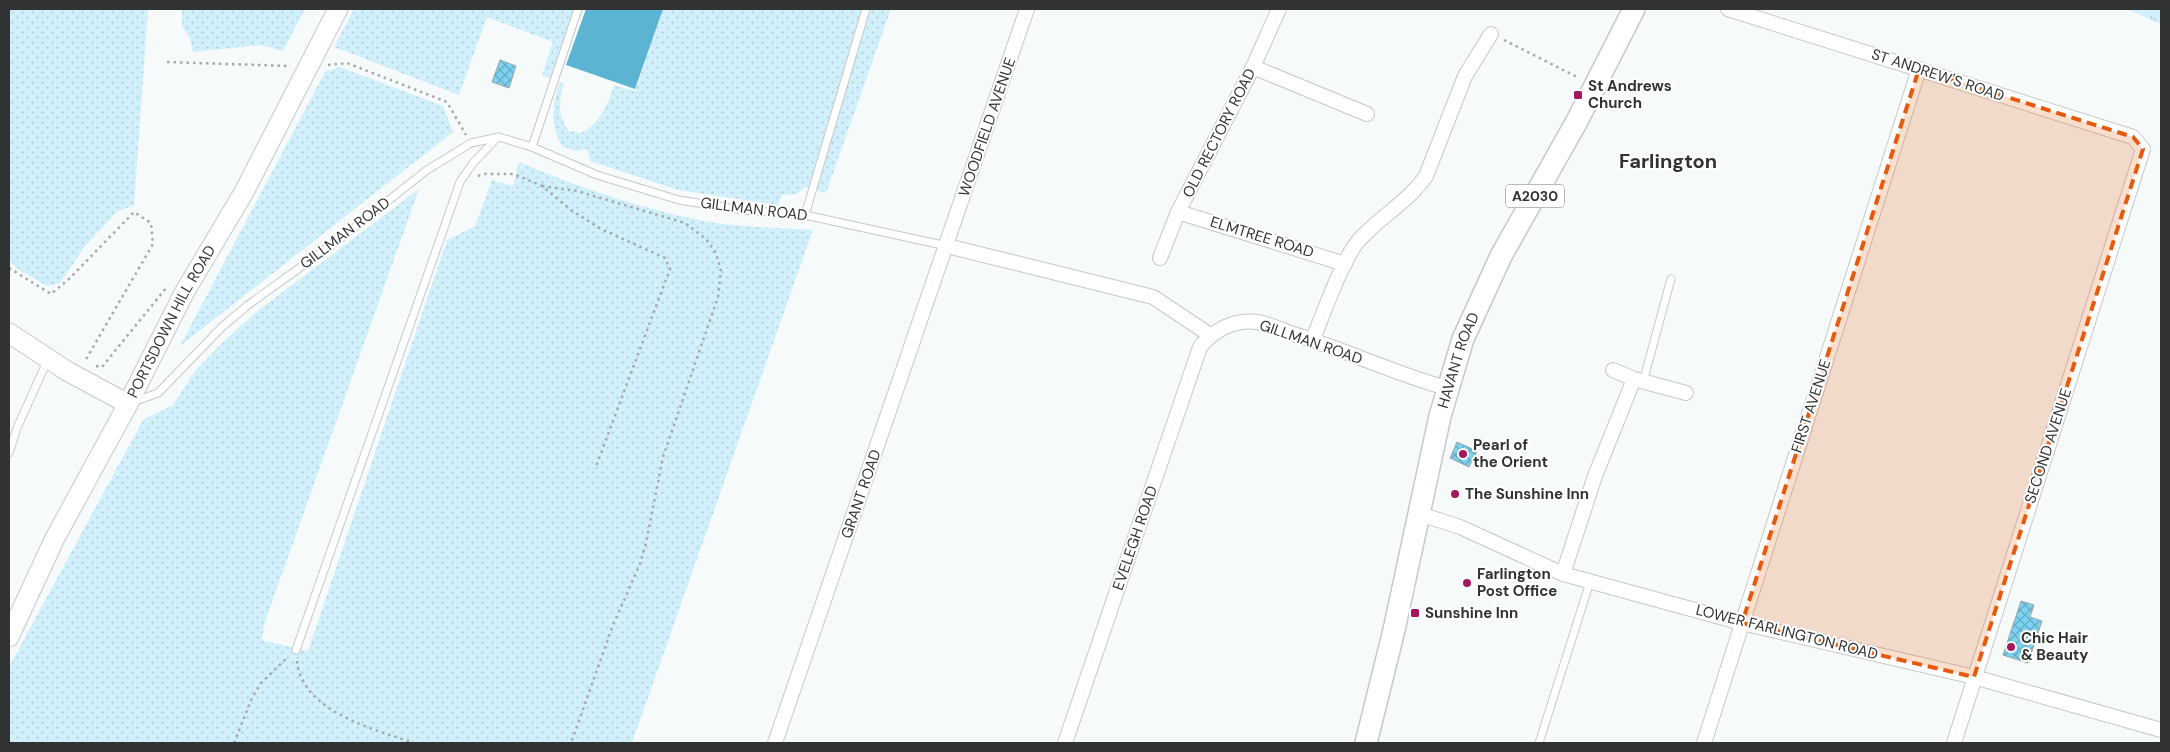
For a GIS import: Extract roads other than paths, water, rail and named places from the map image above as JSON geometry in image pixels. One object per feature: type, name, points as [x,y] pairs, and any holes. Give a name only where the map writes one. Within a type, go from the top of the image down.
[{"type":"main road","name":"PORTSDOWN HILL ROAD","points":[[9,637],[55,538],[128,404],[184,293],[244,192],[338,9]]},
{"type":"main road","name":"HAVANT ROAD","points":[[1366,743],[1394,630],[1447,388],[1463,339],[1501,256],[1577,121],[1634,9]]},
{"type":"main road","points":[[9,333],[49,359],[128,404]]},
{"type":"street","name":"WOODFIELD AVENUE","points":[[947,246],[1027,9]]},
{"type":"street","name":"OLD RECTORY ROAD","points":[[1160,258],[1178,212],[1253,67],[1279,9]]},
{"type":"street","name":"ST ANDREW'S ROAD","points":[[1728,9],[2132,137],[2143,149]]},
{"type":"street","points":[[1312,340],[1345,264],[1358,240],[1416,190],[1426,176],[1465,76],[1491,34]]},
{"type":"street","points":[[1253,67],[1367,114]]},
{"type":"street","name":"FIRST AVENUE","points":[[1704,743],[1919,69]]},
{"type":"street","name":"SECOND AVENUE","points":[[1954,743],[2143,149]]},
{"type":"street","name":"ELMTREE ROAD","points":[[1178,212],[1345,264]]},
{"type":"street","name":"GILLMAN ROAD","points":[[947,246],[1153,297],[1210,335],[1238,323],[1256,322],[1312,340],[1418,380],[1447,388]]},
{"type":"street","name":"GRANT ROAD","points":[[774,743],[947,246]]},
{"type":"street","name":"EVELEGH ROAD","points":[[1065,743],[1200,347],[1210,335]]},
{"type":"street","points":[[1613,370],[1639,380],[1686,393]]},
{"type":"street","points":[[1563,574],[1594,476],[1639,380]]},
{"type":"street","name":"LOWER FARLINGTON ROAD","points":[[1420,514],[1460,527],[1563,574],[1590,582],[1742,623],[1974,677],[2161,730]]},
{"type":"lane","points":[[532,146],[578,9]]},
{"type":"lane","points":[[805,215],[866,9]]},
{"type":"lane","points":[[296,650],[460,182],[474,163],[499,137]]},
{"type":"lane","name":"GILLMAN ROAD","points":[[128,404],[158,393],[222,327],[248,305],[342,238],[428,170],[471,143],[499,137],[532,146],[597,175],[679,200],[742,210],[805,215],[947,246]]},
{"type":"lane","points":[[1639,380],[1671,279]]},
{"type":"lane","points":[[9,453],[17,428],[49,359]]},
{"type":"lane","points":[[1540,743],[1590,582]]},
{"type":"water","points":[[586,9],[663,9],[635,89],[566,65]]},
{"type":"place","name":"St Andrews Church","points":[[1578,95]]},
{"type":"place","name":"Pearl of the Orient","points":[[1463,454]]},
{"type":"place","name":"The Sunshine Inn","points":[[1455,494]]},
{"type":"place","name":"Farlington Post Office","points":[[1467,583]]},
{"type":"place","name":"Sunshine Inn","points":[[1415,613]]},
{"type":"place","name":"Chic Hair & Beauty","points":[[2011,647]]},
{"type":"district","name":"Farlington","points":[[1668,161]]}]
